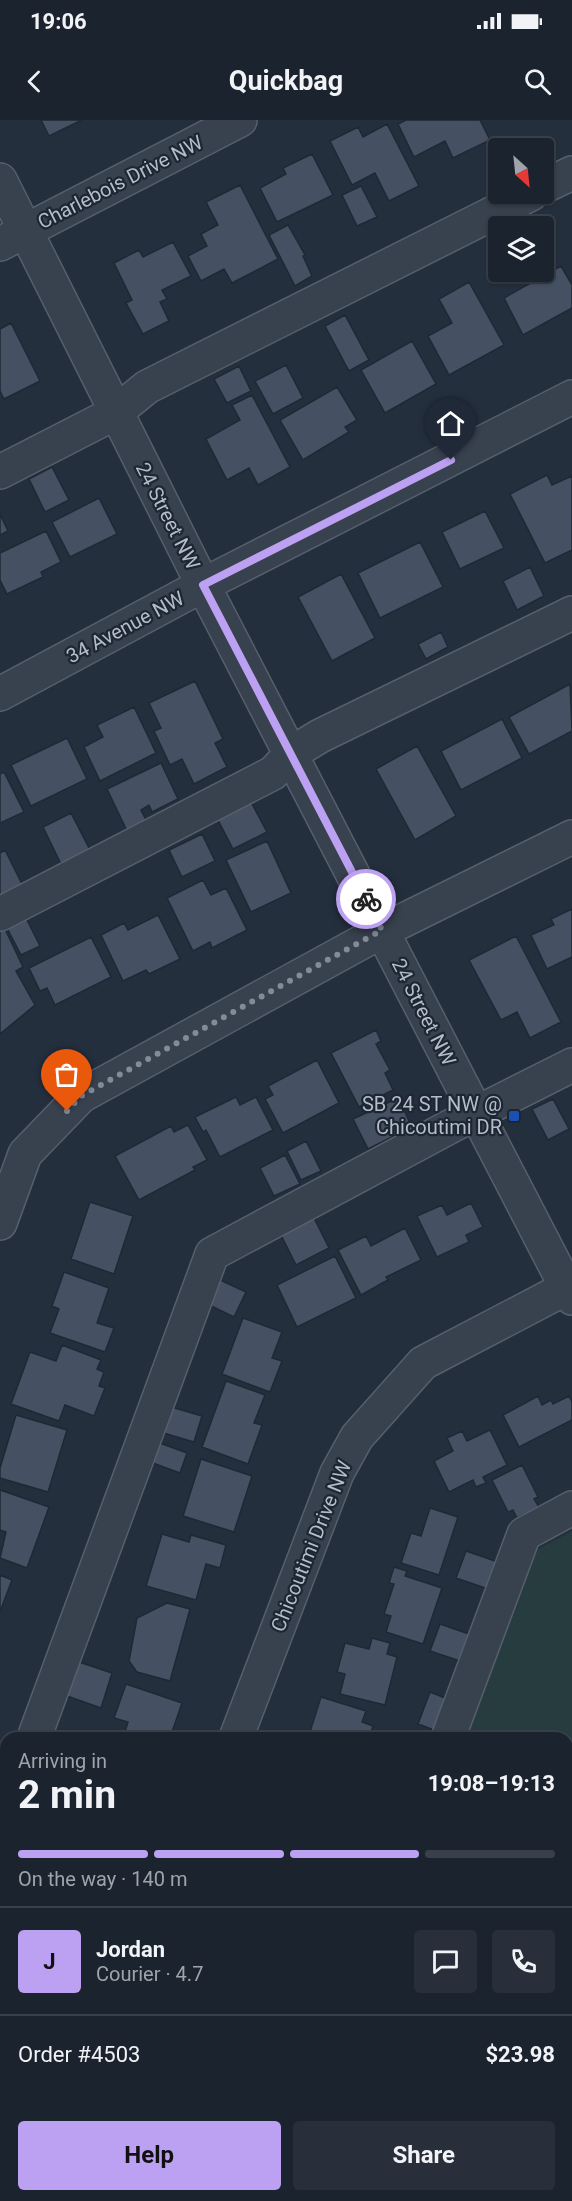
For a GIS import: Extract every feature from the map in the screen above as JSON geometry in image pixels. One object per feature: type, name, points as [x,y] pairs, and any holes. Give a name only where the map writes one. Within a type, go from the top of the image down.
[{"type":"street","name":"Charlebois Drive NW","points":[[13,238],[240,120]]},
{"type":"street","points":[[554,182],[572,173]]},
{"type":"street","name":"24 Street NW","points":[[0,180],[13,238],[115,413],[570,1290]]},
{"type":"street","points":[[0,472],[115,413],[147,387],[511,204]]},
{"type":"street","name":"34 Avenue NW","points":[[0,694],[203,585],[572,397]]},
{"type":"street","points":[[0,914],[273,773],[292,753],[320,736],[572,613]]},
{"type":"street","points":[[0,1223],[25,1154],[81,1096],[382,930],[572,837]]},
{"type":"street","points":[[36,1732],[212,1254],[572,1065]]},
{"type":"street","name":"Chicoutimi Drive NW","points":[[238,1732],[337,1473],[357,1437],[423,1363],[570,1290]]},
{"type":"street","points":[[450,1732],[524,1534],[572,1508]]},
{"type":"green space","points":[[572,1531],[572,1732],[460,1732],[525,1556]]},
{"type":"building","points":[[41,120],[82,120],[49,136]]},
{"type":"building","points":[[406,120],[480,120],[489,138],[488,141],[453,158],[445,141],[414,157],[398,124]]},
{"type":"building","points":[[387,124],[419,186],[389,201],[375,173],[352,185],[330,141],[358,127],[363,137]]},
{"type":"building","points":[[312,154],[333,195],[277,222],[260,188],[286,174],[283,168]]},
{"type":"building","points":[[240,185],[278,259],[232,283],[224,269],[201,281],[188,256],[207,246],[201,234],[218,225],[206,202]]},
{"type":"building","points":[[361,186],[377,217],[357,226],[342,195]]},
{"type":"building","points":[[288,225],[305,255],[303,256],[312,276],[295,286],[269,235]]},
{"type":"building","points":[[173,242],[191,276],[162,290],[167,299],[160,302],[169,321],[143,334],[126,303],[132,300],[114,263],[139,250],[143,257]]},
{"type":"building","points":[[561,266],[572,285],[572,308],[523,335],[504,298],[532,282],[554,282],[554,270]]},
{"type":"building","points":[[469,282],[504,345],[449,375],[428,336],[452,323],[439,299]]},
{"type":"building","points":[[345,315],[369,360],[349,371],[325,326]]},
{"type":"building","points":[[11,323],[40,381],[4,399],[0,391],[0,329]]},
{"type":"building","points":[[412,341],[436,384],[385,413],[361,370]]},
{"type":"building","points":[[286,365],[303,398],[273,414],[255,381]]},
{"type":"building","points":[[239,366],[251,391],[227,403],[214,379]]},
{"type":"building","points":[[337,387],[357,420],[345,427],[349,432],[303,460],[280,420]]},
{"type":"building","points":[[252,395],[290,467],[258,485],[249,468],[227,480],[206,439],[240,420],[232,405]]},
{"type":"building","points":[[52,467],[69,500],[45,512],[29,479]]},
{"type":"building","points":[[547,475],[552,485],[572,476],[572,550],[545,563],[510,494]]},
{"type":"building","points":[[99,498],[117,534],[70,557],[52,522]]},
{"type":"building","points":[[485,511],[504,548],[460,569],[442,532]]},
{"type":"building","points":[[0,514],[8,531],[0,535]]},
{"type":"building","points":[[46,531],[61,562],[41,572],[43,577],[7,594],[0,580],[0,553]]},
{"type":"building","points":[[420,542],[443,587],[380,618],[358,573]]},
{"type":"building","points":[[530,567],[544,596],[517,610],[503,581]]},
{"type":"building","points":[[341,574],[375,638],[332,661],[298,597]]},
{"type":"building","points":[[441,632],[448,647],[426,659],[418,644]]},
{"type":"building","points":[[195,681],[223,739],[215,743],[227,767],[194,784],[182,759],[170,765],[154,731],[161,728],[149,703]]},
{"type":"building","points":[[570,684],[572,731],[529,754],[509,717]]},
{"type":"building","points":[[134,707],[156,753],[100,781],[84,747],[103,737],[97,725]]},
{"type":"building","points":[[502,719],[522,758],[461,790],[441,751]]},
{"type":"building","points":[[67,738],[87,779],[31,806],[11,765]]},
{"type":"building","points":[[417,746],[456,816],[415,840],[376,769]]},
{"type":"building","points":[[161,763],[178,799],[152,812],[149,805],[141,810],[148,824],[128,833],[107,789]]},
{"type":"building","points":[[4,772],[24,812],[0,823],[0,774]]},
{"type":"building","points":[[251,802],[267,832],[233,849],[218,820]]},
{"type":"building","points":[[71,813],[90,850],[61,864],[43,827]]},
{"type":"building","points":[[202,834],[215,861],[182,877],[169,850]]},
{"type":"building","points":[[267,841],[291,893],[251,912],[226,860]]},
{"type":"building","points":[[5,850],[22,884],[0,895],[0,853]]},
{"type":"building","points":[[203,880],[211,895],[226,888],[247,930],[212,948],[210,942],[193,951],[167,898]]},
{"type":"building","points":[[572,909],[572,957],[547,969],[531,935],[554,925],[551,919]]},
{"type":"building","points":[[158,915],[180,959],[149,974],[146,970],[123,981],[101,935],[124,923],[128,930]]},
{"type":"building","points":[[25,916],[40,946],[21,955],[6,926]]},
{"type":"building","points":[[5,929],[23,967],[16,971],[35,1005],[0,1034],[0,931]]},
{"type":"building","points":[[516,936],[561,1022],[530,1038],[517,1012],[501,1020],[469,960]]},
{"type":"building","points":[[91,937],[111,977],[55,1005],[47,988],[40,991],[29,968]]},
{"type":"building","points":[[376,1030],[381,1041],[376,1044],[390,1070],[385,1073],[393,1090],[359,1107],[331,1053]]},
{"type":"building","points":[[317,1060],[339,1103],[283,1133],[265,1099],[273,1095],[268,1086]]},
{"type":"building","points":[[236,1097],[240,1105],[256,1097],[273,1130],[220,1157],[206,1130],[203,1132],[195,1117]]},
{"type":"building","points":[[398,1098],[412,1127],[368,1149],[353,1119]]},
{"type":"building","points":[[553,1099],[569,1129],[548,1140],[532,1109]]},
{"type":"building","points":[[188,1125],[207,1160],[193,1167],[195,1170],[139,1200],[115,1156],[171,1126],[174,1132]]},
{"type":"building","points":[[306,1141],[321,1171],[301,1180],[287,1151]]},
{"type":"building","points":[[285,1155],[300,1184],[274,1196],[260,1168]]},
{"type":"building","points":[[90,1202],[133,1216],[114,1274],[71,1259]]},
{"type":"building","points":[[471,1203],[483,1227],[466,1235],[469,1242],[437,1257],[417,1216],[442,1205],[447,1215]]},
{"type":"building","points":[[313,1216],[329,1248],[296,1265],[280,1233]]},
{"type":"building","points":[[405,1228],[421,1260],[386,1277],[388,1280],[361,1295],[338,1250],[366,1236],[371,1246]]},
{"type":"building","points":[[335,1256],[356,1298],[297,1327],[277,1285]]},
{"type":"building","points":[[64,1272],[109,1288],[97,1323],[114,1328],[105,1352],[50,1333],[59,1309],[52,1306]]},
{"type":"building","points":[[218,1279],[246,1292],[234,1317],[205,1303]]},
{"type":"building","points":[[243,1318],[282,1332],[272,1358],[282,1361],[270,1392],[222,1374]]},
{"type":"building","points":[[62,1345],[101,1360],[97,1369],[104,1372],[99,1386],[105,1388],[94,1416],[65,1405],[59,1421],[11,1404],[30,1352],[56,1361]]},
{"type":"building","points":[[226,1381],[265,1395],[254,1423],[262,1425],[248,1464],[202,1447]]},
{"type":"building","points":[[538,1396],[542,1405],[551,1400],[553,1404],[569,1396],[572,1402],[572,1420],[519,1447],[503,1415]]},
{"type":"building","points":[[168,1406],[202,1416],[194,1442],[160,1432]]},
{"type":"building","points":[[16,1415],[67,1430],[48,1492],[0,1478],[0,1468]]},
{"type":"building","points":[[490,1430],[507,1465],[483,1477],[486,1483],[476,1487],[473,1480],[449,1492],[434,1461],[453,1451],[447,1438],[462,1431],[467,1441]]},
{"type":"building","points":[[157,1442],[187,1453],[180,1473],[150,1462]]},
{"type":"building","points":[[201,1459],[252,1476],[234,1532],[183,1516]]},
{"type":"building","points":[[522,1465],[538,1497],[534,1499],[539,1507],[517,1518],[513,1510],[508,1512],[492,1480]]},
{"type":"building","points":[[0,1490],[49,1507],[27,1568],[0,1558],[6,1532],[0,1530]]},
{"type":"building","points":[[430,1508],[458,1517],[439,1575],[401,1563],[411,1533],[421,1536]]},
{"type":"building","points":[[162,1534],[189,1542],[191,1535],[226,1545],[220,1568],[206,1564],[196,1600],[146,1586]]},
{"type":"building","points":[[466,1551],[498,1562],[488,1589],[456,1578]]},
{"type":"building","points":[[394,1567],[407,1571],[405,1576],[442,1588],[423,1644],[386,1632],[391,1616],[384,1614],[394,1584],[389,1583]]},
{"type":"building","points":[[0,1575],[12,1580],[0,1612]]},
{"type":"building","points":[[167,1603],[190,1609],[170,1681],[137,1672],[129,1661],[137,1618]]},
{"type":"building","points":[[440,1624],[469,1634],[460,1661],[430,1651]]},
{"type":"building","points":[[372,1638],[390,1643],[387,1654],[397,1657],[385,1705],[340,1694],[345,1674],[337,1672],[345,1643],[369,1649]]},
{"type":"building","points":[[79,1662],[112,1673],[101,1708],[67,1696]]},
{"type":"building","points":[[126,1684],[182,1703],[172,1732],[125,1732],[128,1722],[114,1718]]},
{"type":"building","points":[[430,1692],[450,1700],[437,1731],[418,1724]]},
{"type":"building","points":[[321,1697],[366,1711],[362,1722],[373,1726],[371,1732],[310,1732]]},
{"type":"way so far","points":[[67,1111],[81,1096],[382,930],[366,899]]},
{"type":"place","name":"SB 24 ST NW @ Chicoutimi DR","points":[[514,1116]]},
{"type":"route","points":[[366,899],[203,585],[451,460]]}]
